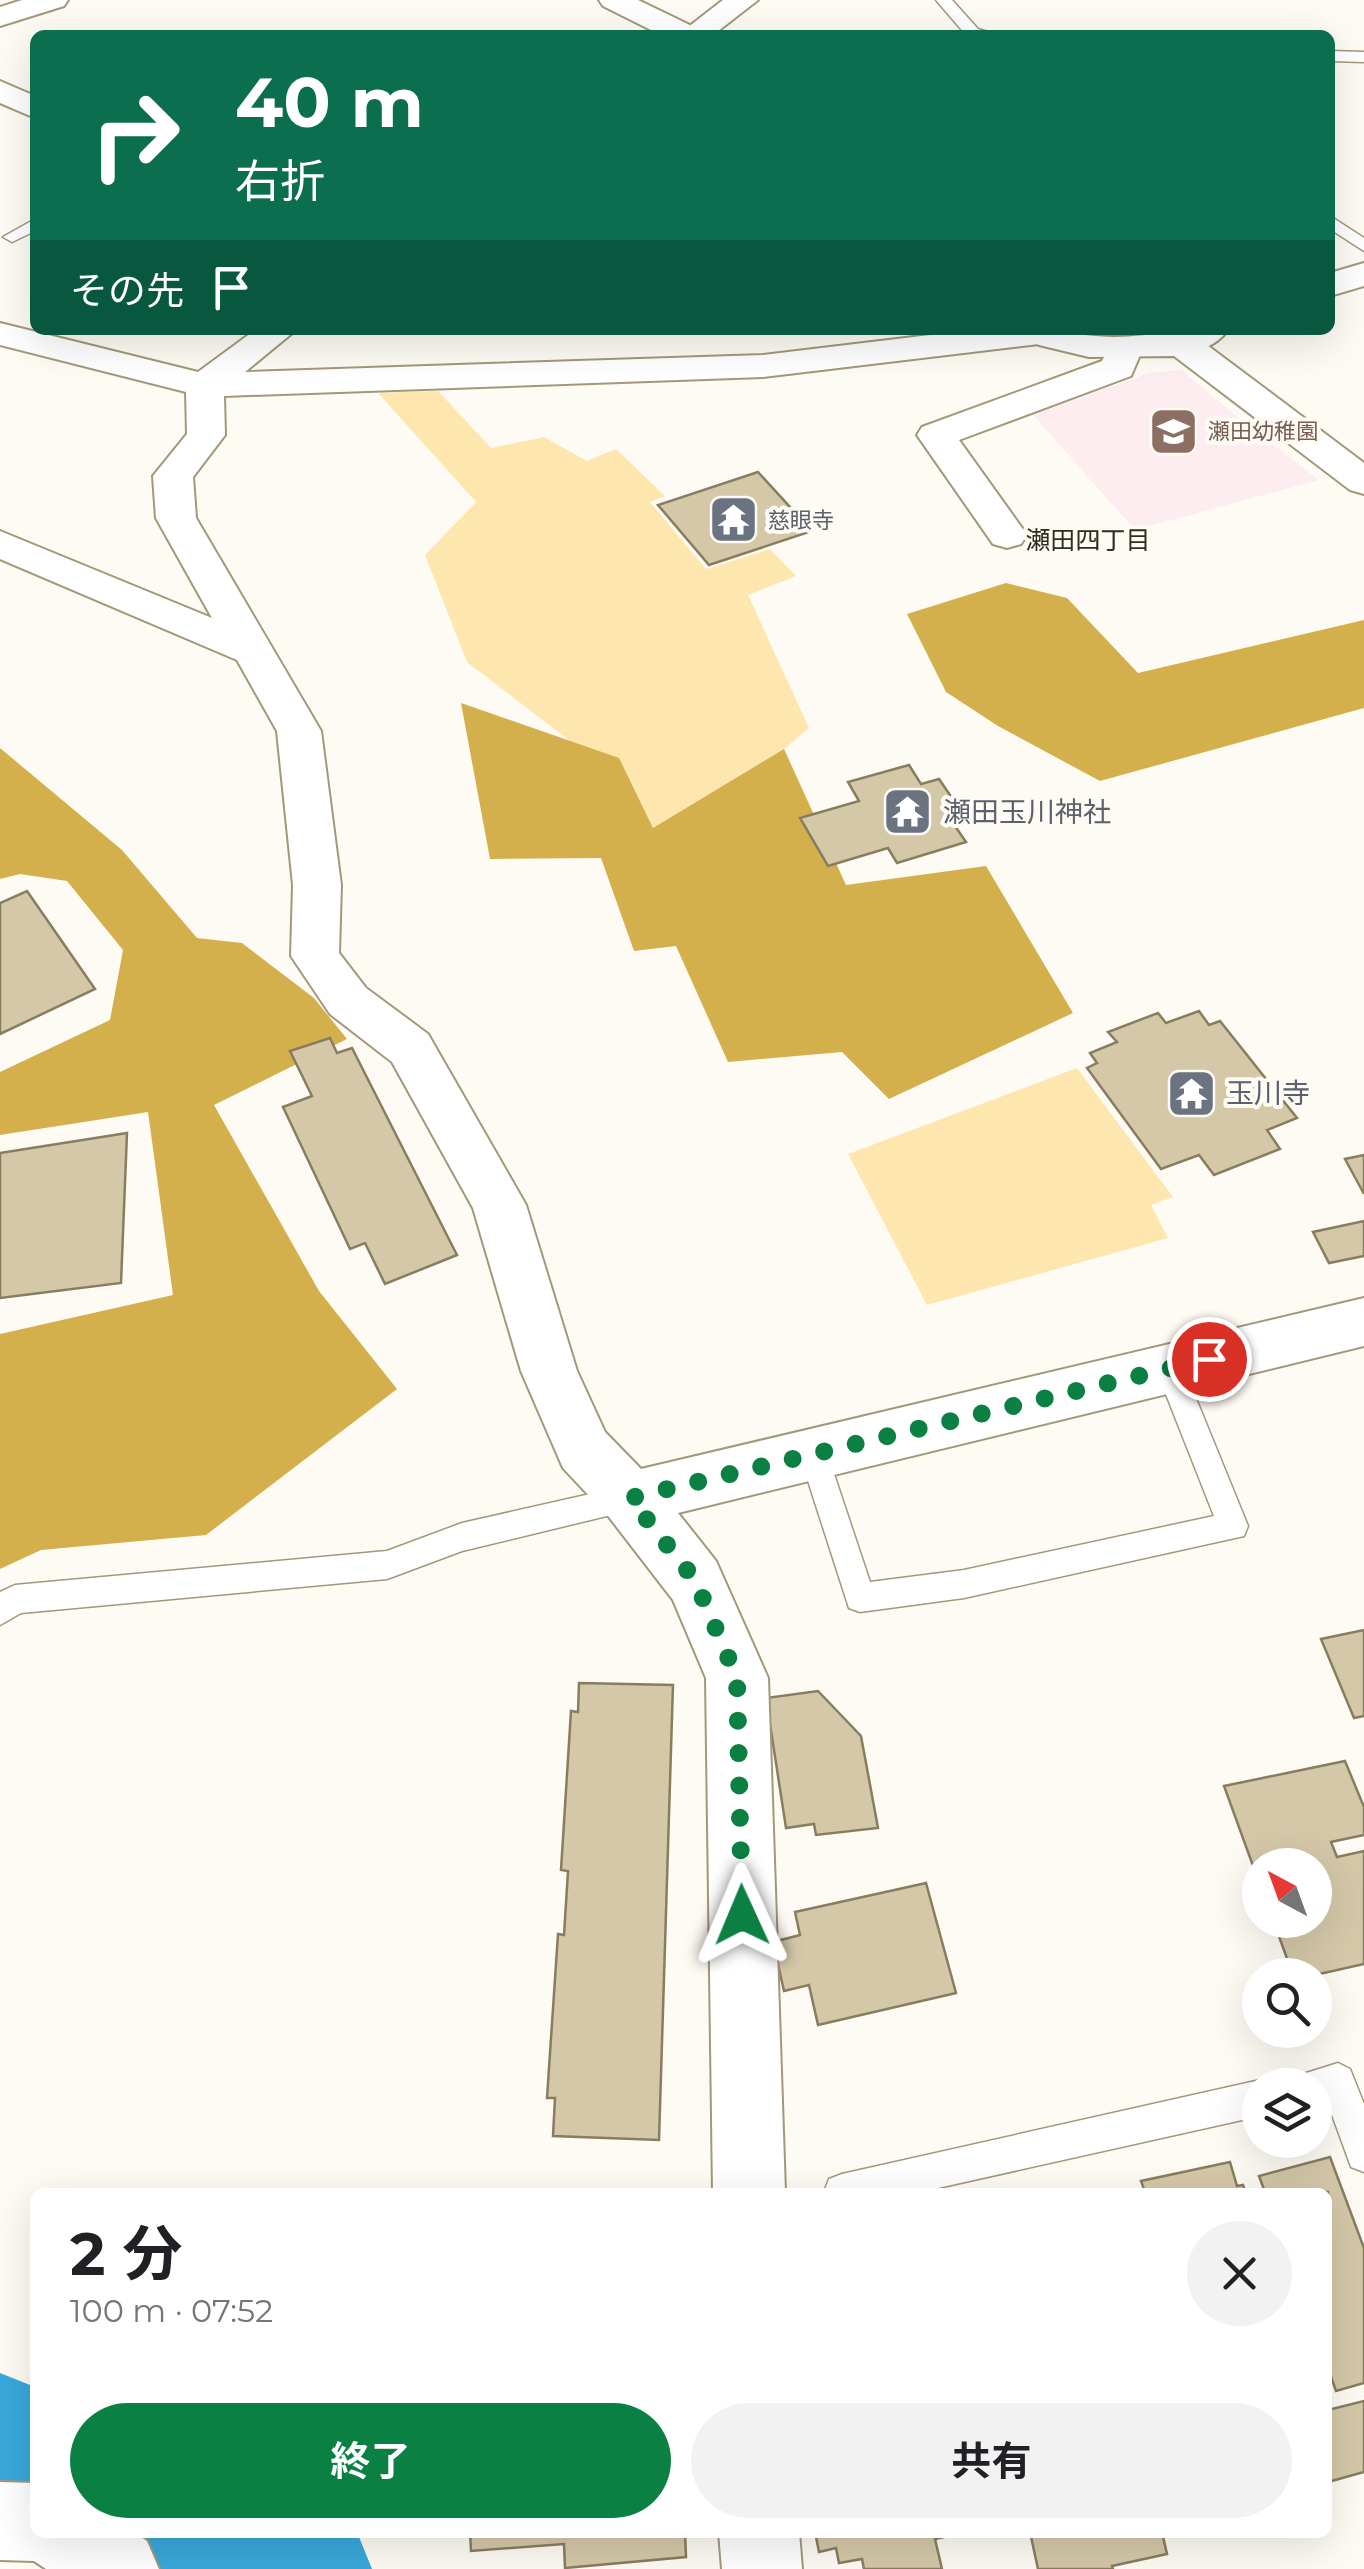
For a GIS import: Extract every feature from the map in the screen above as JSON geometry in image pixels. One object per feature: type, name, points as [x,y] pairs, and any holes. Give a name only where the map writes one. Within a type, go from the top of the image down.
[{"type":"street","points":[[0,17],[53,0]]},
{"type":"street","points":[[614,0],[668,30]]},
{"type":"street","points":[[679,30],[742,0]]},
{"type":"street","points":[[0,91],[30,106]]},
{"type":"street","points":[[1335,283],[1364,274]]},
{"type":"street","points":[[0,334],[205,384],[763,366],[1013,335]]},
{"type":"street","points":[[205,384],[271,335]]},
{"type":"street","points":[[1054,335],[1125,348],[1196,337],[1364,482]]},
{"type":"street","points":[[1007,535],[936,436],[1118,368],[1125,348]]},
{"type":"street","points":[[205,384],[206,436],[173,476],[176,518],[299,732],[317,885],[315,956],[348,1001],[410,1048],[499,1205],[549,1371],[584,1450],[630,1498],[695,1580],[737,1678],[749,2188]]},
{"type":"street","points":[[0,544],[256,652]]},
{"type":"street","points":[[630,1498],[1364,1322]]},
{"type":"street","points":[[0,2521],[30,2522]]},
{"type":"street","points":[[70,2538],[119,2569]]},
{"type":"street","points":[[759,2538],[762,2569]]},
{"type":"lane","points":[[944,0],[970,30]]},
{"type":"lane","points":[[1335,56],[1364,57]]},
{"type":"lane","points":[[1335,225],[1364,246]]},
{"type":"lane","points":[[12,237],[30,227]]},
{"type":"lane","points":[[814,1453],[860,1598],[964,1584],[1232,1526],[1170,1368]]},
{"type":"lane","points":[[0,1611],[15,1599],[388,1565],[462,1537],[630,1498]]},
{"type":"lane","points":[[1332,2082],[1338,2081],[1364,2154]]},
{"type":"lane","points":[[860,2188],[1242,2102]]},
{"type":"shaded area","points":[[1181,370],[1319,480],[1135,530],[1033,415],[1149,373]]},
{"type":"shaded area","points":[[438,391],[491,448],[544,437],[587,461],[616,449],[665,496],[650,502],[706,569],[770,549],[796,576],[748,595],[809,728],[688,830],[632,841],[583,751],[467,662],[425,555],[476,502],[378,393]]},
{"type":"shaded area","points":[[1006,583],[1067,598],[1138,673],[1364,620],[1364,708],[1100,781],[998,726],[946,692],[907,614]]},
{"type":"shaded area","points":[[461,703],[619,758],[653,828],[784,749],[846,885],[986,866],[1073,1013],[889,1099],[842,1052],[728,1062],[676,946],[634,951],[601,858],[490,859]]},
{"type":"shaded area","points":[[0,748],[122,850],[197,938],[242,943],[314,998],[347,1039],[214,1105],[319,1291],[397,1389],[206,1535],[41,1550],[0,1569],[0,1334],[173,1295],[148,1112],[0,1135],[0,1072],[110,1020],[123,950],[67,881],[20,874],[0,879]]},
{"type":"shaded area","points":[[1077,1068],[1173,1197],[1151,1205],[1168,1238],[927,1305],[848,1154]]},
{"type":"building","points":[[758,472],[812,531],[709,565],[658,505]]},
{"type":"building","points":[[909,765],[921,784],[939,779],[967,820],[953,823],[966,842],[897,863],[888,848],[828,866],[800,818],[859,801],[848,782]]},
{"type":"building","points":[[27,891],[95,989],[0,1034],[0,903]]},
{"type":"building","points":[[1199,1011],[1209,1025],[1220,1021],[1297,1118],[1267,1130],[1280,1149],[1214,1175],[1199,1155],[1161,1169],[1087,1068],[1097,1063],[1090,1053],[1117,1042],[1108,1032],[1158,1013],[1166,1023]]},
{"type":"building","points":[[330,1038],[337,1053],[352,1048],[457,1255],[385,1284],[365,1243],[350,1249],[283,1107],[312,1096],[290,1051]]},
{"type":"building","points":[[127,1133],[121,1283],[0,1298],[0,1153]]},
{"type":"building","points":[[1364,1155],[1364,1194],[1345,1159]]},
{"type":"building","points":[[1364,1221],[1364,1256],[1329,1263],[1313,1232]]},
{"type":"building","points":[[1364,1630],[1364,1716],[1354,1718],[1321,1639]]},
{"type":"building","points":[[579,1683],[673,1685],[659,2140],[553,2136],[555,2098],[547,2098],[558,1934],[564,1935],[568,1871],[561,1870],[571,1711],[578,1712]]},
{"type":"building","points":[[818,1691],[861,1736],[878,1828],[816,1835],[814,1824],[786,1828],[766,1698]]},
{"type":"building","points":[[1345,1761],[1364,1807],[1364,1835],[1331,1842],[1337,1857],[1364,1851],[1364,1964],[1332,1971],[1332,1958],[1287,1958],[1280,1938],[1332,1938],[1332,1848],[1247,1848],[1224,1786]]},
{"type":"building","points":[[926,1883],[956,1993],[818,2025],[809,1985],[784,1991],[773,1942],[800,1935],[795,1912]]},
{"type":"building","points":[[1330,2158],[1364,2248],[1364,2383],[1336,2391],[1332,2380],[1332,2188],[1264,2188],[1259,2176]]},
{"type":"building","points":[[1230,2162],[1237,2186],[1244,2188],[1144,2188],[1141,2181]]},
{"type":"building","points":[[1364,2401],[1364,2472],[1332,2481],[1332,2409]]},
{"type":"building","points":[[470,2538],[685,2538],[686,2557],[565,2568],[564,2544],[471,2551]]},
{"type":"building","points":[[816,2538],[940,2538],[935,2539],[942,2569],[864,2569],[862,2559],[839,2563],[836,2548],[819,2552]]},
{"type":"building","points":[[1031,2538],[1163,2538],[1167,2554],[1112,2566],[1113,2569],[1038,2569]]},
{"type":"waterway","points":[[0,2456],[30,2468]]},
{"type":"waterway","points":[[210,2538],[287,2569]]},
{"type":"place","name":"瀬田幼稚園","points":[[1173,431]]},
{"type":"place","name":"慈眼寺","points":[[733,520]]},
{"type":"place","name":"瀬田玉川神社","points":[[908,812]]},
{"type":"place","name":"玉川寺","points":[[1191,1093]]},
{"type":"district","name":"瀬田四丁目","points":[[1088,540]]},
{"type":"route","points":[[742,1915],[737,1678],[695,1580],[630,1498],[1209,1359]]}]
